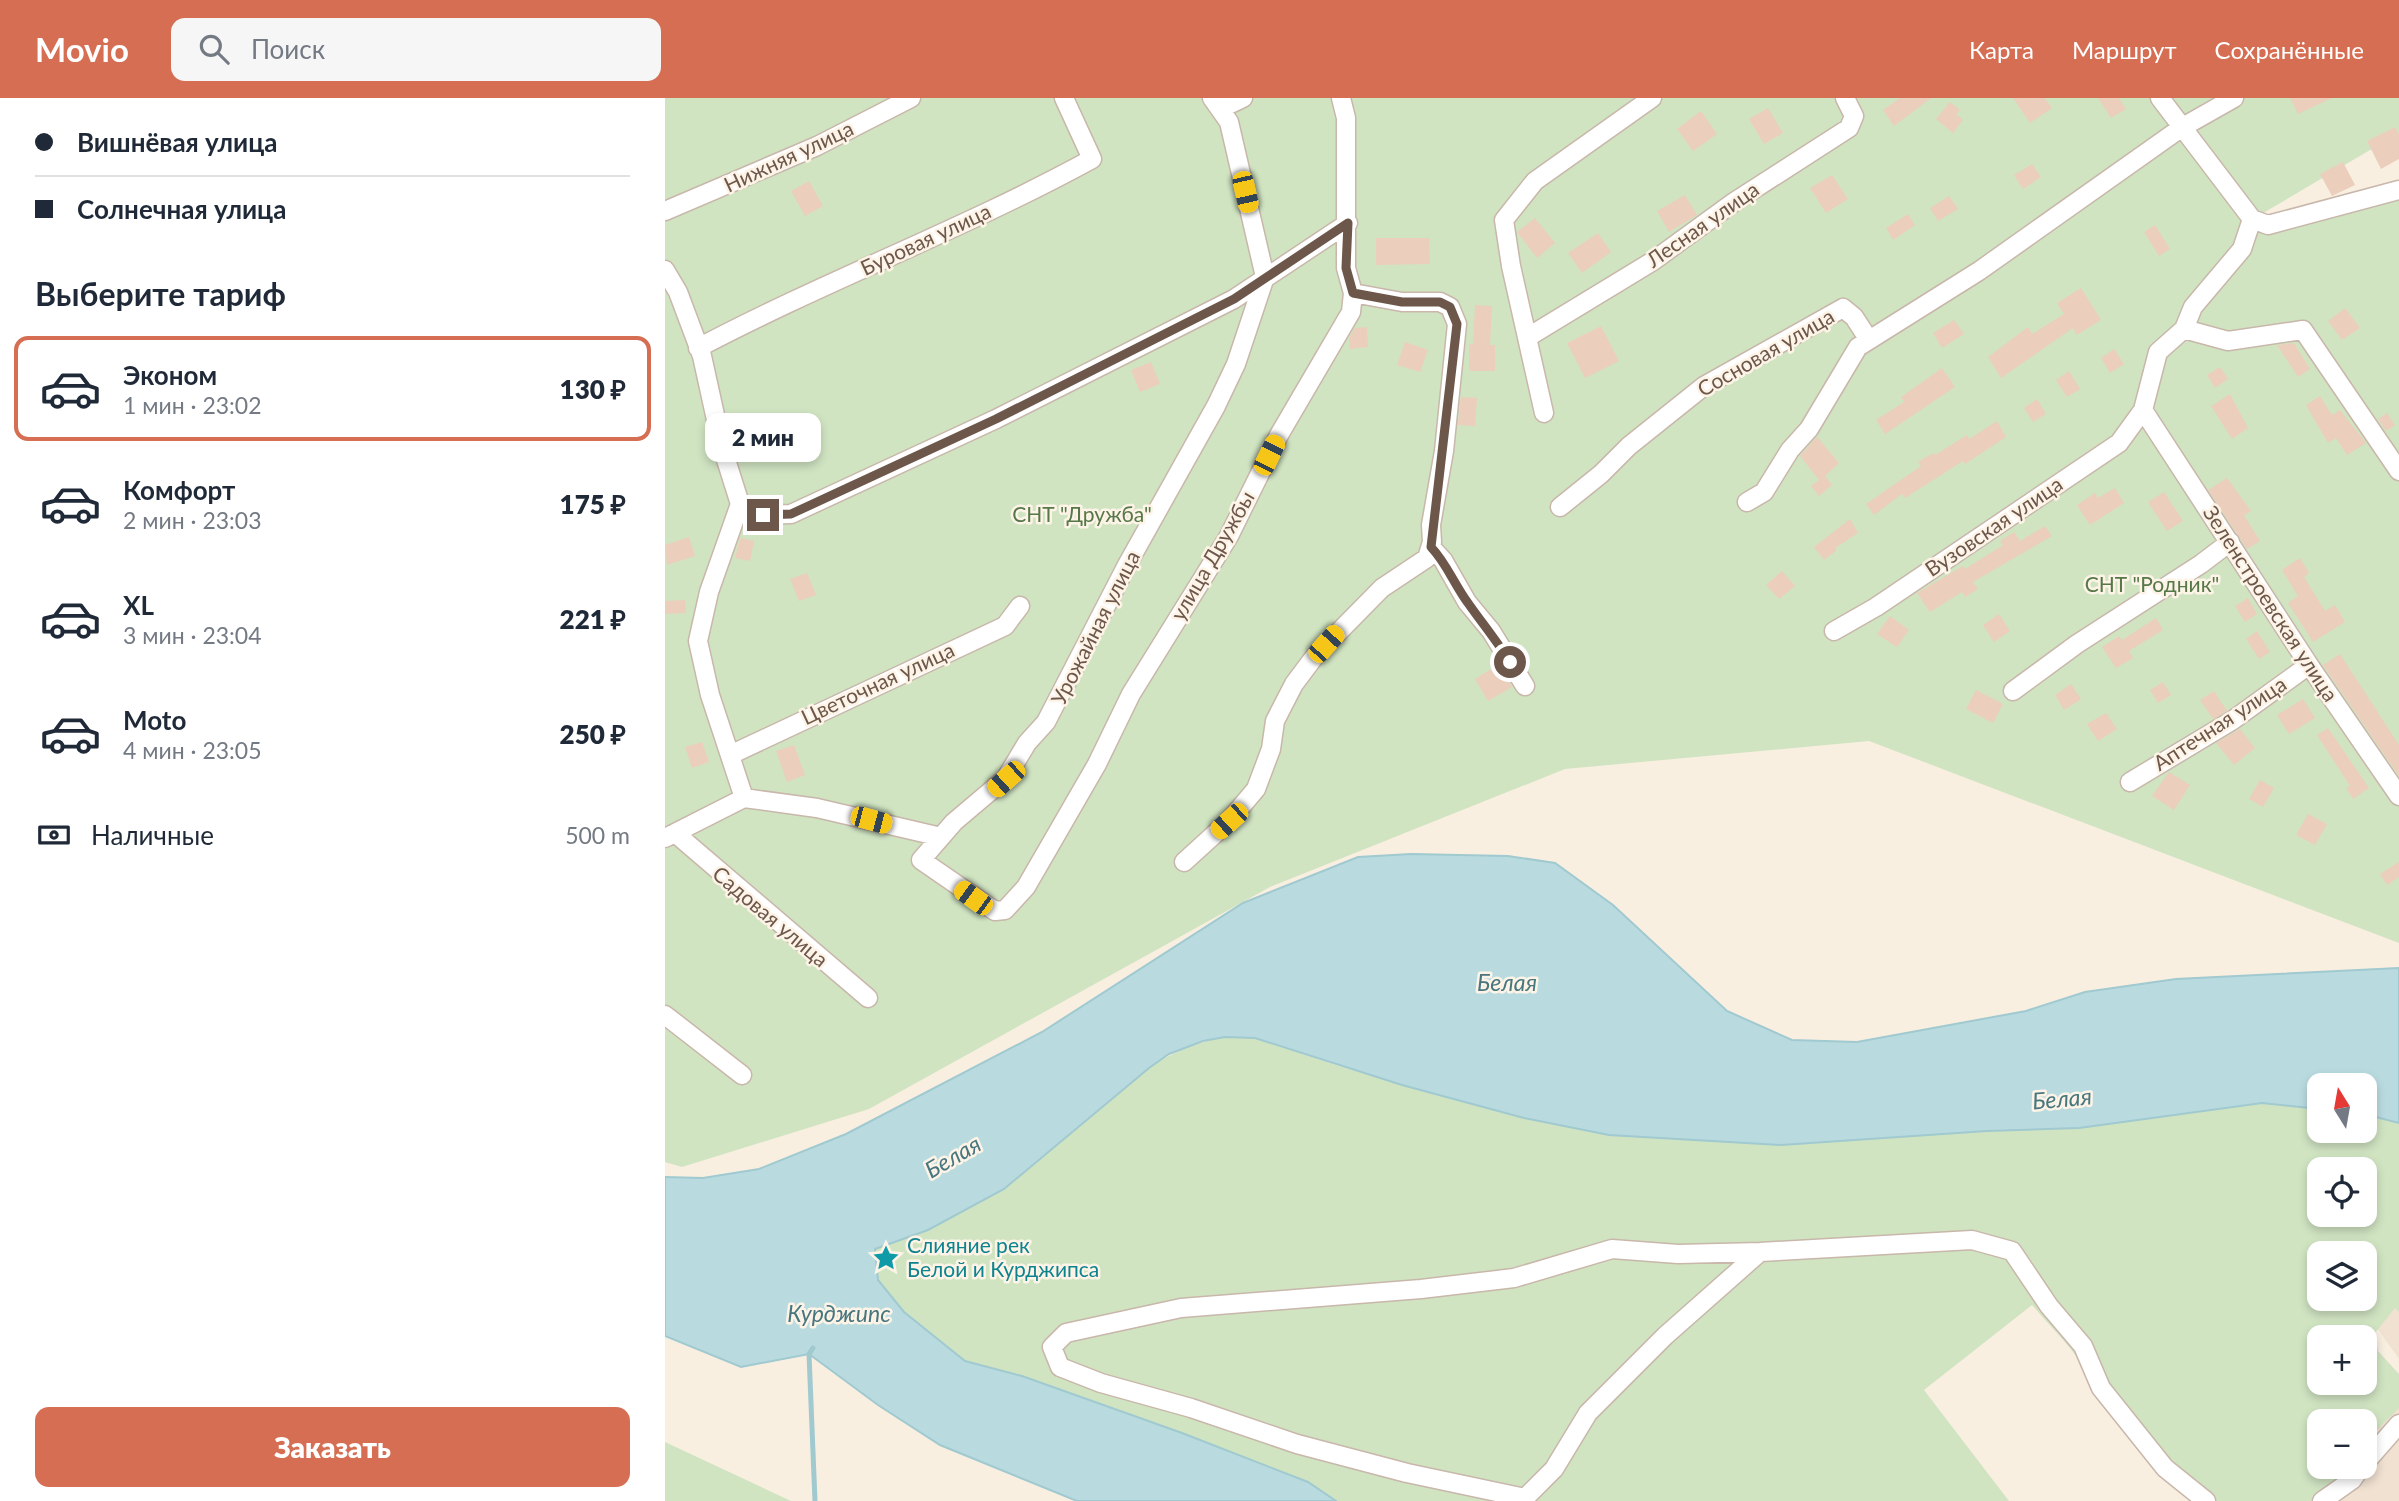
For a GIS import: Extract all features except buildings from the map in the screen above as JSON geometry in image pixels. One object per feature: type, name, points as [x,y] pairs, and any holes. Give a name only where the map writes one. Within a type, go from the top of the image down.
[{"type":"street","name":"Нижняя улица","points":[[665,211],[817,146],[911,98]]},
{"type":"street","name":"Буровая улица","points":[[698,348],[771,311],[1033,191],[1092,159],[1064,98]]},
{"type":"street","points":[[1243,98],[1216,103],[1229,122],[1265,277]]},
{"type":"street","name":"улица Дружбы","points":[[921,860],[973,898],[995,911],[1005,910],[1026,887],[1097,764],[1131,694],[1229,536],[1279,435],[1351,312],[1353,293],[1346,268],[1346,118],[1341,98]]},
{"type":"street","points":[[1544,413],[1511,266],[1504,220],[1535,181],[1652,98]]},
{"type":"street","name":"Лесная улица","points":[[1528,337],[1653,261],[1734,202],[1849,128],[1854,116],[1845,98]]},
{"type":"street","points":[[2160,98],[2252,219],[2268,225],[2399,190]]},
{"type":"street","name":"Сосновая улица","points":[[1748,502],[1764,492],[1790,450],[1809,429],[1858,347],[1979,271],[2181,128],[2234,98]]},
{"type":"street","points":[[2143,410],[2158,352],[2184,329],[2193,307],[2242,249],[2252,219]]},
{"type":"street","points":[[740,504],[763,515],[791,514],[1077,380],[1157,335],[1234,299],[1348,223]]},
{"type":"street","points":[[665,271],[678,292],[698,348],[740,504],[709,592],[698,641],[710,695],[744,798]]},
{"type":"street","name":"Урожайная улица","points":[[921,860],[941,837],[1006,779],[1027,743],[1046,722],[1063,694],[1127,565],[1216,406],[1236,364],[1265,277]]},
{"type":"street","points":[[1184,862],[1229,821],[1256,789],[1271,749],[1275,721],[1294,684],[1315,656],[1382,588],[1427,558],[1431,547],[1457,324],[1450,307],[1440,302],[1402,302],[1353,293]]},
{"type":"street","name":"Сосновая улица","points":[[1560,507],[1601,474],[1629,446],[1704,386],[1843,308],[1854,317],[1869,340]]},
{"type":"street","points":[[2184,329],[2228,341],[2303,330],[2399,471]]},
{"type":"street","name":"Зеленстроевская улица","points":[[2143,410],[2309,665],[2399,796]]},
{"type":"street","name":"Вузовская улица","points":[[1834,631],[1876,607],[2119,443],[2143,410]]},
{"type":"street","points":[[2013,691],[2077,644],[2201,564],[2230,542]]},
{"type":"street","points":[[1431,547],[1443,560],[1467,602],[1491,631],[1524,686]]},
{"type":"street","name":"Цветочная улица","points":[[730,755],[1005,626],[1020,606]]},
{"type":"street","name":"Аптечная улица","points":[[2130,782],[2233,720],[2309,665]]},
{"type":"street","points":[[670,836],[744,798],[817,808],[941,837]]},
{"type":"street","name":"Садовая улица","points":[[670,836],[868,998]]},
{"type":"street","points":[[665,1015],[742,1075]]},
{"type":"street","points":[[1760,1252],[1665,1336],[1588,1413],[1554,1469],[1525,1498],[1407,1473],[1297,1444],[1191,1408],[1101,1384],[1060,1367],[1052,1348],[1066,1333],[1181,1308],[1421,1289],[1514,1278],[1612,1248],[1678,1254],[1972,1240],[2012,1251],[2049,1306],[2083,1346],[2101,1388],[2165,1468],[2206,1501]]},
{"type":"street","points":[[2377,1449],[2399,1424]]},
{"type":"street","points":[[2322,1501],[2353,1479]]},
{"type":"shaded area","points":[[2399,1287],[2399,1359],[2365,1311],[2377,1311],[2377,1303]]},
{"type":"shaded area","points":[[2399,1397],[2399,1501],[2285,1501],[2310,1479],[2377,1479],[2377,1417]]},
{"type":"green space","name":"СНТ \"Дружба\"","points":[[665,98],[2399,98],[2399,133],[2253,219],[2268,225],[2399,190],[2399,943],[1869,741],[1565,769],[1270,887],[869,1109],[682,1167],[665,1162]]},
{"type":"green space","points":[[1225,1037],[1255,1038],[1342,1067],[1524,1118],[1609,1135],[1781,1145],[1987,1131],[2079,1128],[2262,1103],[2307,1108],[2307,1143],[2377,1143],[2377,1117],[2399,1123],[2399,1312],[2395,1308],[2377,1330],[2377,1325],[2307,1325],[2307,1395],[2377,1395],[2377,1345],[2378,1351],[2399,1374],[2399,1408],[2377,1430],[2377,1409],[2307,1409],[2307,1479],[2337,1479],[2310,1501],[2193,1501],[2144,1453],[2076,1355],[2032,1305],[1924,1390],[2009,1501],[1336,1501],[1308,1482],[1249,1459],[1022,1376],[965,1361],[904,1312],[878,1280],[875,1249],[928,1230],[1004,1189],[1149,1068],[1185,1048]]},
{"type":"green space","points":[[665,1442],[791,1501],[665,1501]]},
{"type":"water","name":"Белая","points":[[1411,854],[1508,856],[1555,863],[1613,905],[1727,1011],[1792,1040],[1857,1042],[2026,1011],[2085,992],[2176,979],[2399,968],[2399,1123],[2377,1117],[2377,1073],[2307,1073],[2307,1108],[2262,1103],[2079,1128],[1987,1131],[1781,1145],[1609,1135],[1524,1118],[1402,1085],[1255,1038],[1225,1037],[1203,1041],[1169,1054],[1004,1189],[928,1230],[875,1249],[878,1280],[904,1312],[965,1361],[1022,1376],[1182,1433],[1308,1482],[1336,1501],[1077,1501],[940,1445],[878,1405],[809,1354],[741,1367],[665,1336],[665,1177],[703,1178],[759,1169],[846,1134],[1042,1032],[1243,903],[1358,857]]},
{"type":"waterway","points":[[813,1348],[809,1354],[815,1501]]},
{"type":"place","name":"Слияние рек Белой и Курджипса","points":[[886,1258]]},
{"type":"route","points":[[763,515],[791,514],[1088,374],[1157,335],[1234,299],[1348,223],[1346,268],[1353,293],[1402,302],[1440,302],[1450,307],[1457,324],[1452,345],[1444,451],[1431,525],[1431,547],[1443,560],[1467,602],[1491,631],[1510,662]]},
{"type":"park label","name":"СНТ \"Родник\"","points":[[2152,585]]},
{"type":"water label","name":"Курджипс","points":[[839,1314]]}]
